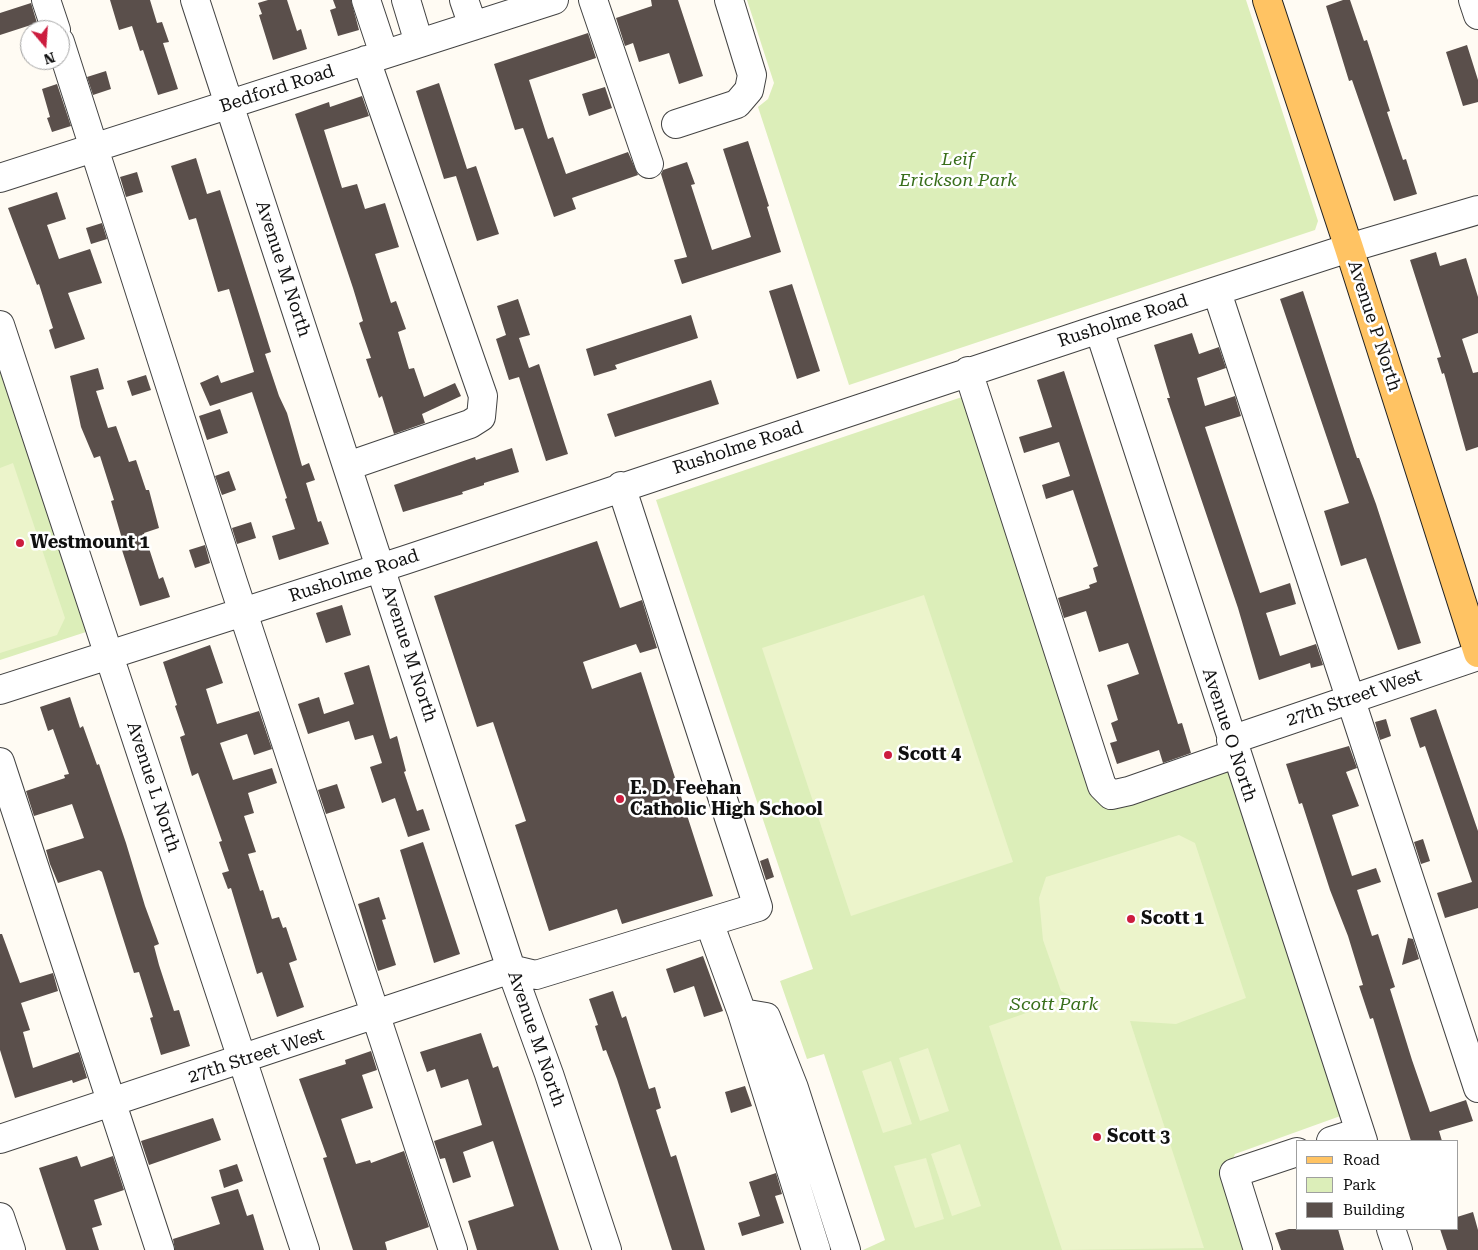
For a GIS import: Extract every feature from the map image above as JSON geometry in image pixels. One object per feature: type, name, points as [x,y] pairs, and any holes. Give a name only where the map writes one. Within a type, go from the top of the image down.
[{"type":"main road","name":"Avenue P North","points":[[1267,0],[1349,248],[1478,655]]},
{"type":"street","points":[[46,0],[53,20]]},
{"type":"street","name":"Avenue M North","points":[[195,0],[512,969],[607,1250]]},
{"type":"street","points":[[348,466],[470,424],[481,416],[483,396],[375,57],[366,0]]},
{"type":"street","points":[[406,0],[419,43]]},
{"type":"street","points":[[464,0],[472,26]]},
{"type":"street","name":"Bedford Road","points":[[0,178],[94,147],[230,106],[554,0]]},
{"type":"street","points":[[593,0],[650,164]]},
{"type":"street","points":[[676,124],[737,104],[749,90],[752,75],[729,0]]},
{"type":"street","points":[[1473,0],[1478,16]]},
{"type":"street","points":[[69,70],[243,612],[453,1250]]},
{"type":"street","name":"Rusholme Road","points":[[0,690],[381,567],[968,371],[1349,248],[1478,210]]},
{"type":"street","points":[[1217,292],[1478,1088]]},
{"type":"street","name":"Avenue L North","points":[[0,325],[305,1250]]},
{"type":"street","name":"Avenue O North","points":[[1099,329],[1233,747],[1361,1136]]},
{"type":"street","name":"27th Street West","points":[[968,371],[1102,786],[1111,795],[1129,791],[1350,700],[1478,655]]},
{"type":"street","points":[[512,969],[536,975],[758,907],[621,486]]},
{"type":"street","points":[[0,762],[160,1250]]},
{"type":"street","points":[[709,922],[742,1013],[816,1250]]},
{"type":"street","name":"27th Street West","points":[[0,1139],[112,1104],[512,969]]},
{"type":"street","points":[[742,1013],[766,1017],[794,1088],[846,1250]]},
{"type":"street","points":[[1337,1140],[1361,1136]]},
{"type":"street","points":[[1258,1250],[1234,1173],[1296,1152]]},
{"type":"street","points":[[0,1217],[11,1250]]},
{"type":"street","points":[[1391,1230],[1398,1250]]},
{"type":"green space","name":"Leif Erickson Park","points":[[747,0],[1246,0],[1318,221],[1315,230],[849,385],[758,107],[768,99],[774,83]]},
{"type":"green space","name":"Westmount 1","points":[[0,370],[86,632],[0,660]]},
{"type":"green space","name":"Scott Park","points":[[968,395],[1108,776],[1122,782],[1225,749],[1346,1114],[1235,1154],[1229,1169],[1255,1250],[863,1250],[885,1240],[824,1054],[807,1059],[780,981],[813,969],[656,500]]},
{"type":"green space","name":"Westmount 1","points":[[13,463],[65,618],[57,635],[0,653],[0,468]]},
{"type":"green space","name":"Scott 4","points":[[924,595],[1013,862],[851,916],[762,648]]},
{"type":"green space","points":[[1179,835],[1195,843],[1246,998],[1176,1024],[1130,1021],[1204,1248],[1062,1250],[989,1026],[1072,997],[1061,991],[1043,940],[1039,898],[1046,877]]},
{"type":"green space","points":[[928,1048],[949,1111],[920,1121],[899,1058]]},
{"type":"green space","points":[[891,1061],[912,1124],[883,1133],[862,1071]]},
{"type":"green space","points":[[960,1144],[981,1206],[952,1216],[931,1154]]},
{"type":"green space","points":[[926,1158],[944,1219],[915,1228],[894,1166]]},
{"type":"building","points":[[110,0],[150,0],[157,23],[162,22],[169,42],[163,43],[178,89],[158,95],[143,50],[140,51],[132,26],[119,30]]},
{"type":"building","points":[[268,0],[287,0],[297,31],[301,29],[307,49],[273,60],[259,15],[262,14],[258,3]]},
{"type":"building","points":[[333,0],[351,0],[359,30],[338,36],[330,10],[336,8]]},
{"type":"building","points":[[651,0],[678,0],[703,76],[679,84],[669,53],[639,62],[633,43],[625,46],[616,18],[652,6]]},
{"type":"building","points":[[1343,0],[1350,0],[1364,41],[1367,40],[1390,111],[1387,112],[1403,160],[1406,159],[1417,194],[1394,201],[1352,80],[1349,81],[1326,6]]},
{"type":"building","points":[[31,3],[36,20],[20,20],[20,29],[0,35],[0,13]]},
{"type":"building","points":[[588,33],[596,58],[529,80],[548,139],[553,137],[566,174],[628,152],[638,175],[572,198],[576,209],[554,217],[523,128],[515,130],[494,64]]},
{"type":"building","points":[[1467,45],[1478,80],[1478,102],[1463,106],[1446,52]]},
{"type":"building","points":[[106,71],[111,89],[93,95],[87,77]]},
{"type":"building","points":[[439,83],[467,169],[476,166],[499,234],[477,241],[456,176],[444,179],[416,91]]},
{"type":"building","points":[[57,84],[71,126],[52,132],[47,118],[50,117],[42,89]]},
{"type":"building","points":[[605,87],[612,108],[589,116],[582,94]]},
{"type":"building","points":[[362,96],[369,116],[324,130],[342,188],[357,184],[365,209],[385,203],[399,247],[375,254],[391,303],[396,301],[406,329],[398,332],[409,369],[414,368],[424,397],[455,383],[461,396],[422,414],[425,423],[394,434],[382,396],[379,398],[366,359],[371,358],[359,323],[363,321],[295,114],[329,102],[330,107]]},
{"type":"building","points":[[748,141],[769,206],[767,207],[781,252],[682,284],[674,260],[687,257],[661,174],[663,170],[687,162],[695,184],[691,185],[712,250],[751,237],[723,149]]},
{"type":"building","points":[[196,158],[207,194],[220,190],[271,352],[265,354],[279,396],[287,413],[302,466],[309,463],[315,480],[306,483],[318,522],[321,521],[329,544],[279,560],[272,536],[295,529],[285,499],[287,498],[252,392],[210,406],[200,383],[218,375],[221,383],[254,372],[229,289],[218,292],[196,218],[189,220],[171,166]]},
{"type":"building","points":[[137,172],[143,192],[126,197],[120,177]]},
{"type":"building","points":[[57,192],[66,219],[47,225],[59,259],[90,249],[102,283],[68,293],[85,339],[55,349],[49,330],[53,328],[39,284],[37,285],[8,208]]},
{"type":"building","points":[[102,223],[107,239],[91,244],[86,228]]},
{"type":"building","points":[[1436,252],[1440,266],[1466,258],[1478,297],[1478,333],[1462,339],[1473,373],[1478,372],[1478,447],[1466,451],[1444,373],[1442,374],[1437,358],[1441,357],[1410,260]]},
{"type":"building","points":[[792,284],[820,371],[797,379],[769,291]]},
{"type":"building","points":[[1303,291],[1357,458],[1359,458],[1376,504],[1421,643],[1398,650],[1366,558],[1341,566],[1324,511],[1349,503],[1280,299]]},
{"type":"building","points":[[518,299],[530,335],[519,338],[529,368],[539,364],[568,454],[546,461],[519,377],[509,380],[496,339],[506,335],[497,306]]},
{"type":"building","points":[[691,315],[698,338],[615,365],[617,369],[594,376],[586,349]]},
{"type":"building","points":[[1192,333],[1199,354],[1219,347],[1226,368],[1197,378],[1205,406],[1235,396],[1241,416],[1205,427],[1260,593],[1290,583],[1296,604],[1266,613],[1280,656],[1316,644],[1323,665],[1311,668],[1310,663],[1259,680],[1238,608],[1167,398],[1170,398],[1154,345]]},
{"type":"building","points":[[98,368],[104,389],[96,391],[108,428],[116,426],[129,462],[136,460],[146,490],[149,490],[159,528],[144,533],[159,579],[163,577],[170,597],[140,606],[122,550],[125,549],[111,501],[114,500],[100,456],[94,458],[81,427],[70,376]]},
{"type":"building","points":[[1064,371],[1178,724],[1182,723],[1191,753],[1163,763],[1159,750],[1117,764],[1110,743],[1117,741],[1111,723],[1118,720],[1107,685],[1139,674],[1128,643],[1099,652],[1086,611],[1064,618],[1058,598],[1090,588],[1089,585],[1097,582],[1093,568],[1098,566],[1073,490],[1046,499],[1042,485],[1070,476],[1059,442],[1024,453],[1019,437],[1052,427],[1037,380]]},
{"type":"building","points":[[146,375],[151,390],[132,396],[127,381]]},
{"type":"building","points":[[711,380],[719,404],[615,437],[607,414]]},
{"type":"building","points":[[220,409],[228,433],[207,440],[199,416]]},
{"type":"building","points":[[512,448],[519,472],[484,483],[484,485],[462,492],[463,494],[403,512],[394,485],[475,457],[476,460]]},
{"type":"building","points":[[229,471],[236,490],[222,495],[215,476]]},
{"type":"building","points":[[251,522],[256,538],[237,544],[232,528]]},
{"type":"building","points":[[597,541],[620,608],[642,600],[657,648],[640,653],[636,644],[583,662],[592,689],[641,672],[713,896],[622,924],[617,909],[549,931],[515,825],[526,821],[493,722],[477,727],[434,596]]},
{"type":"building","points":[[205,545],[210,563],[195,568],[189,550]]},
{"type":"building","points":[[342,605],[351,635],[326,643],[316,613]]},
{"type":"building","points":[[210,645],[223,683],[206,689],[217,724],[259,711],[272,749],[254,755],[247,734],[220,743],[233,780],[272,768],[277,783],[248,793],[254,813],[244,816],[256,852],[248,854],[260,891],[263,890],[272,919],[279,917],[283,928],[286,927],[297,960],[289,963],[304,1007],[277,1017],[262,972],[257,974],[231,888],[228,889],[222,873],[229,871],[219,842],[222,841],[198,773],[192,776],[180,737],[185,735],[163,662]]},
{"type":"building","points":[[369,665],[390,739],[397,736],[406,771],[404,772],[417,811],[423,809],[430,830],[408,837],[395,798],[382,803],[370,767],[382,763],[373,735],[355,740],[349,721],[308,734],[298,704],[319,697],[324,714],[354,704],[344,673]]},
{"type":"building","points":[[70,697],[80,728],[83,726],[97,765],[99,764],[159,944],[154,946],[159,965],[174,1011],[179,1010],[190,1046],[161,1055],[150,1018],[153,1017],[139,972],[134,973],[102,872],[99,870],[58,883],[50,864],[46,850],[84,838],[72,804],[34,816],[26,791],[65,778],[64,775],[69,774],[53,729],[48,731],[40,707]]},
{"type":"building","points":[[1436,709],[1478,831],[1478,908],[1445,918],[1437,893],[1472,882],[1425,746],[1420,748],[1410,718]]},
{"type":"building","points":[[1386,719],[1391,736],[1380,740],[1375,722]]},
{"type":"building","points":[[1349,746],[1357,768],[1346,772],[1359,806],[1332,815],[1352,876],[1376,868],[1381,882],[1357,890],[1372,936],[1378,934],[1395,987],[1390,989],[1412,1060],[1430,1112],[1466,1100],[1473,1121],[1439,1131],[1442,1140],[1411,1140],[1373,1018],[1370,1019],[1359,986],[1363,985],[1348,936],[1330,890],[1302,803],[1299,804],[1286,764]]},
{"type":"building","points":[[337,784],[345,808],[326,814],[318,790]]},
{"type":"building","points":[[1423,839],[1430,861],[1421,864],[1414,842]]},
{"type":"building","points":[[423,842],[460,954],[434,963],[400,850]]},
{"type":"building","points":[[768,858],[774,877],[766,880],[760,861]]},
{"type":"building","points":[[379,897],[386,919],[382,920],[396,965],[378,971],[358,904]]},
{"type":"building","points":[[0,934],[2,934],[20,983],[53,973],[58,991],[21,1003],[30,1030],[23,1032],[33,1068],[79,1052],[87,1078],[73,1083],[72,1080],[15,1098],[0,1050]]},
{"type":"building","points":[[1408,938],[1413,939],[1419,959],[1402,965]]},
{"type":"building","points":[[703,956],[723,1011],[704,1017],[694,986],[674,993],[666,969]]},
{"type":"building","points":[[613,991],[622,1018],[626,1016],[649,1089],[655,1087],[661,1108],[656,1110],[671,1157],[676,1155],[705,1250],[672,1250],[617,1079],[606,1050],[603,1051],[595,1026],[598,1025],[589,999]]},
{"type":"building","points":[[481,1033],[493,1068],[498,1066],[559,1250],[477,1250],[468,1221],[514,1206],[493,1141],[463,1152],[471,1177],[453,1183],[445,1158],[440,1159],[434,1141],[482,1125],[468,1079],[441,1088],[435,1069],[427,1072],[420,1052]]},
{"type":"building","points":[[371,1051],[377,1070],[362,1075],[373,1108],[341,1119],[356,1164],[370,1160],[371,1163],[404,1151],[429,1227],[385,1242],[387,1250],[353,1250],[323,1158],[327,1157],[299,1079],[346,1064],[345,1060]]},
{"type":"building","points":[[745,1086],[752,1106],[731,1113],[725,1092]]},
{"type":"building","points":[[213,1118],[221,1140],[149,1165],[141,1141]]},
{"type":"building","points":[[77,1156],[81,1167],[113,1156],[124,1190],[94,1200],[102,1225],[92,1228],[99,1250],[66,1250],[39,1168]]},
{"type":"building","points":[[237,1164],[243,1181],[224,1188],[219,1170]]},
{"type":"building","points":[[776,1173],[782,1194],[775,1196],[784,1223],[742,1236],[738,1223],[760,1216],[749,1182]]},
{"type":"building","points":[[238,1189],[247,1216],[253,1214],[264,1250],[175,1250],[173,1239],[220,1224],[211,1197]]},
{"type":"building","points":[[1473,1212],[1478,1230],[1478,1250],[1447,1250],[1440,1230],[1458,1230],[1458,1217]]},
{"type":"building","points":[[1289,1229],[1338,1230],[1344,1250],[1281,1250],[1275,1233]]},
{"type":"place","name":"Westmount 1","points":[[20,543]]},
{"type":"place","name":"Scott 4","points":[[888,755]]},
{"type":"place","name":"E. D. Feehan Catholic High School","points":[[620,799]]},
{"type":"place","name":"Scott 1","points":[[1131,919]]},
{"type":"place","name":"Scott 3","points":[[1097,1137]]}]
